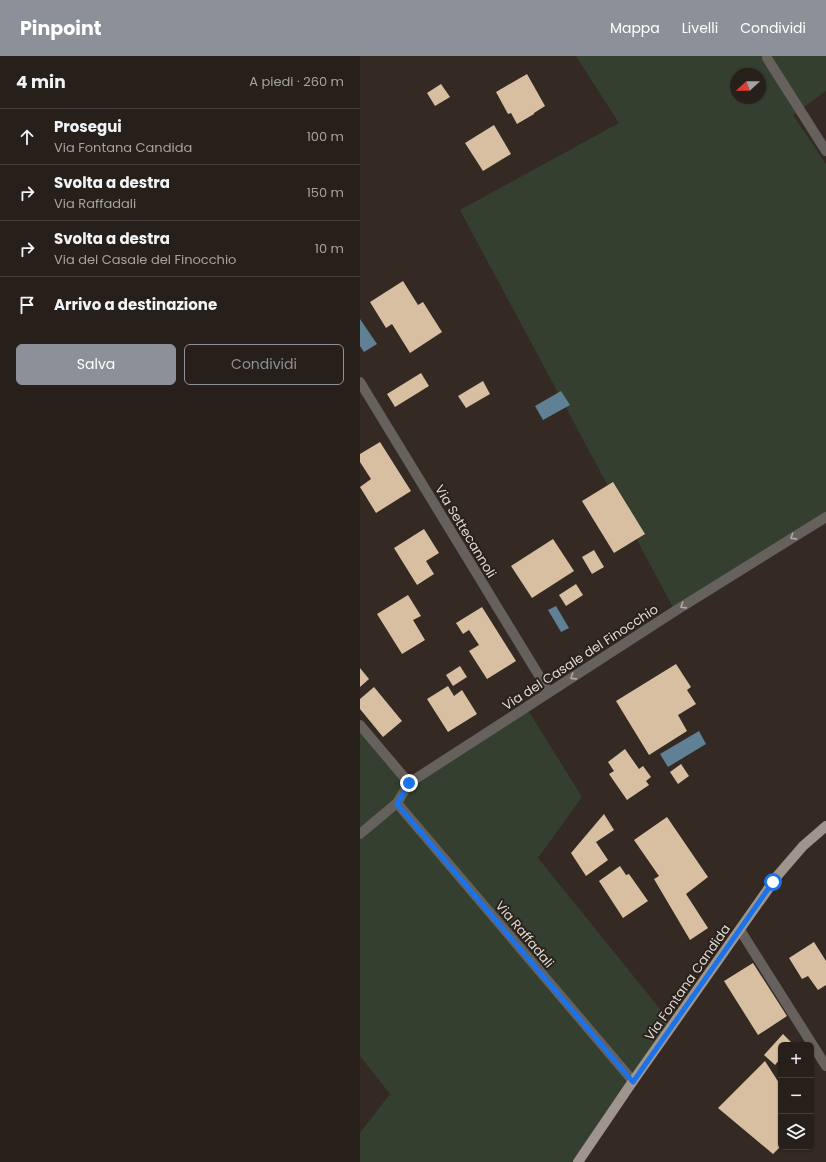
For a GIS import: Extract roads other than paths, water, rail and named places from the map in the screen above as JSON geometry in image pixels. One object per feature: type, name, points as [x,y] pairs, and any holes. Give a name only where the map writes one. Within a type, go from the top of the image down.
[{"type":"main road","name":"Via Fontana Candida","points":[[578,1162],[786,865],[826,826]]},
{"type":"street","points":[[767,58],[826,151]]},
{"type":"street","name":"Via Settecannoli","points":[[360,382],[549,692]]},
{"type":"street","name":"Via del Casale del Finocchio","points":[[360,834],[397,804],[409,783],[549,692],[826,517]]},
{"type":"street","points":[[360,725],[409,783]]},
{"type":"street","name":"Via Raffadali","points":[[397,804],[633,1082]]},
{"type":"street","points":[[740,930],[826,1066]]},
{"type":"water","points":[[360,319],[377,344],[364,352],[360,346]]},
{"type":"water","points":[[561,391],[570,405],[543,420],[535,406]]},
{"type":"water","points":[[556,606],[569,628],[561,632],[548,610]]},
{"type":"water","points":[[699,731],[706,744],[668,767],[660,754]]}]
